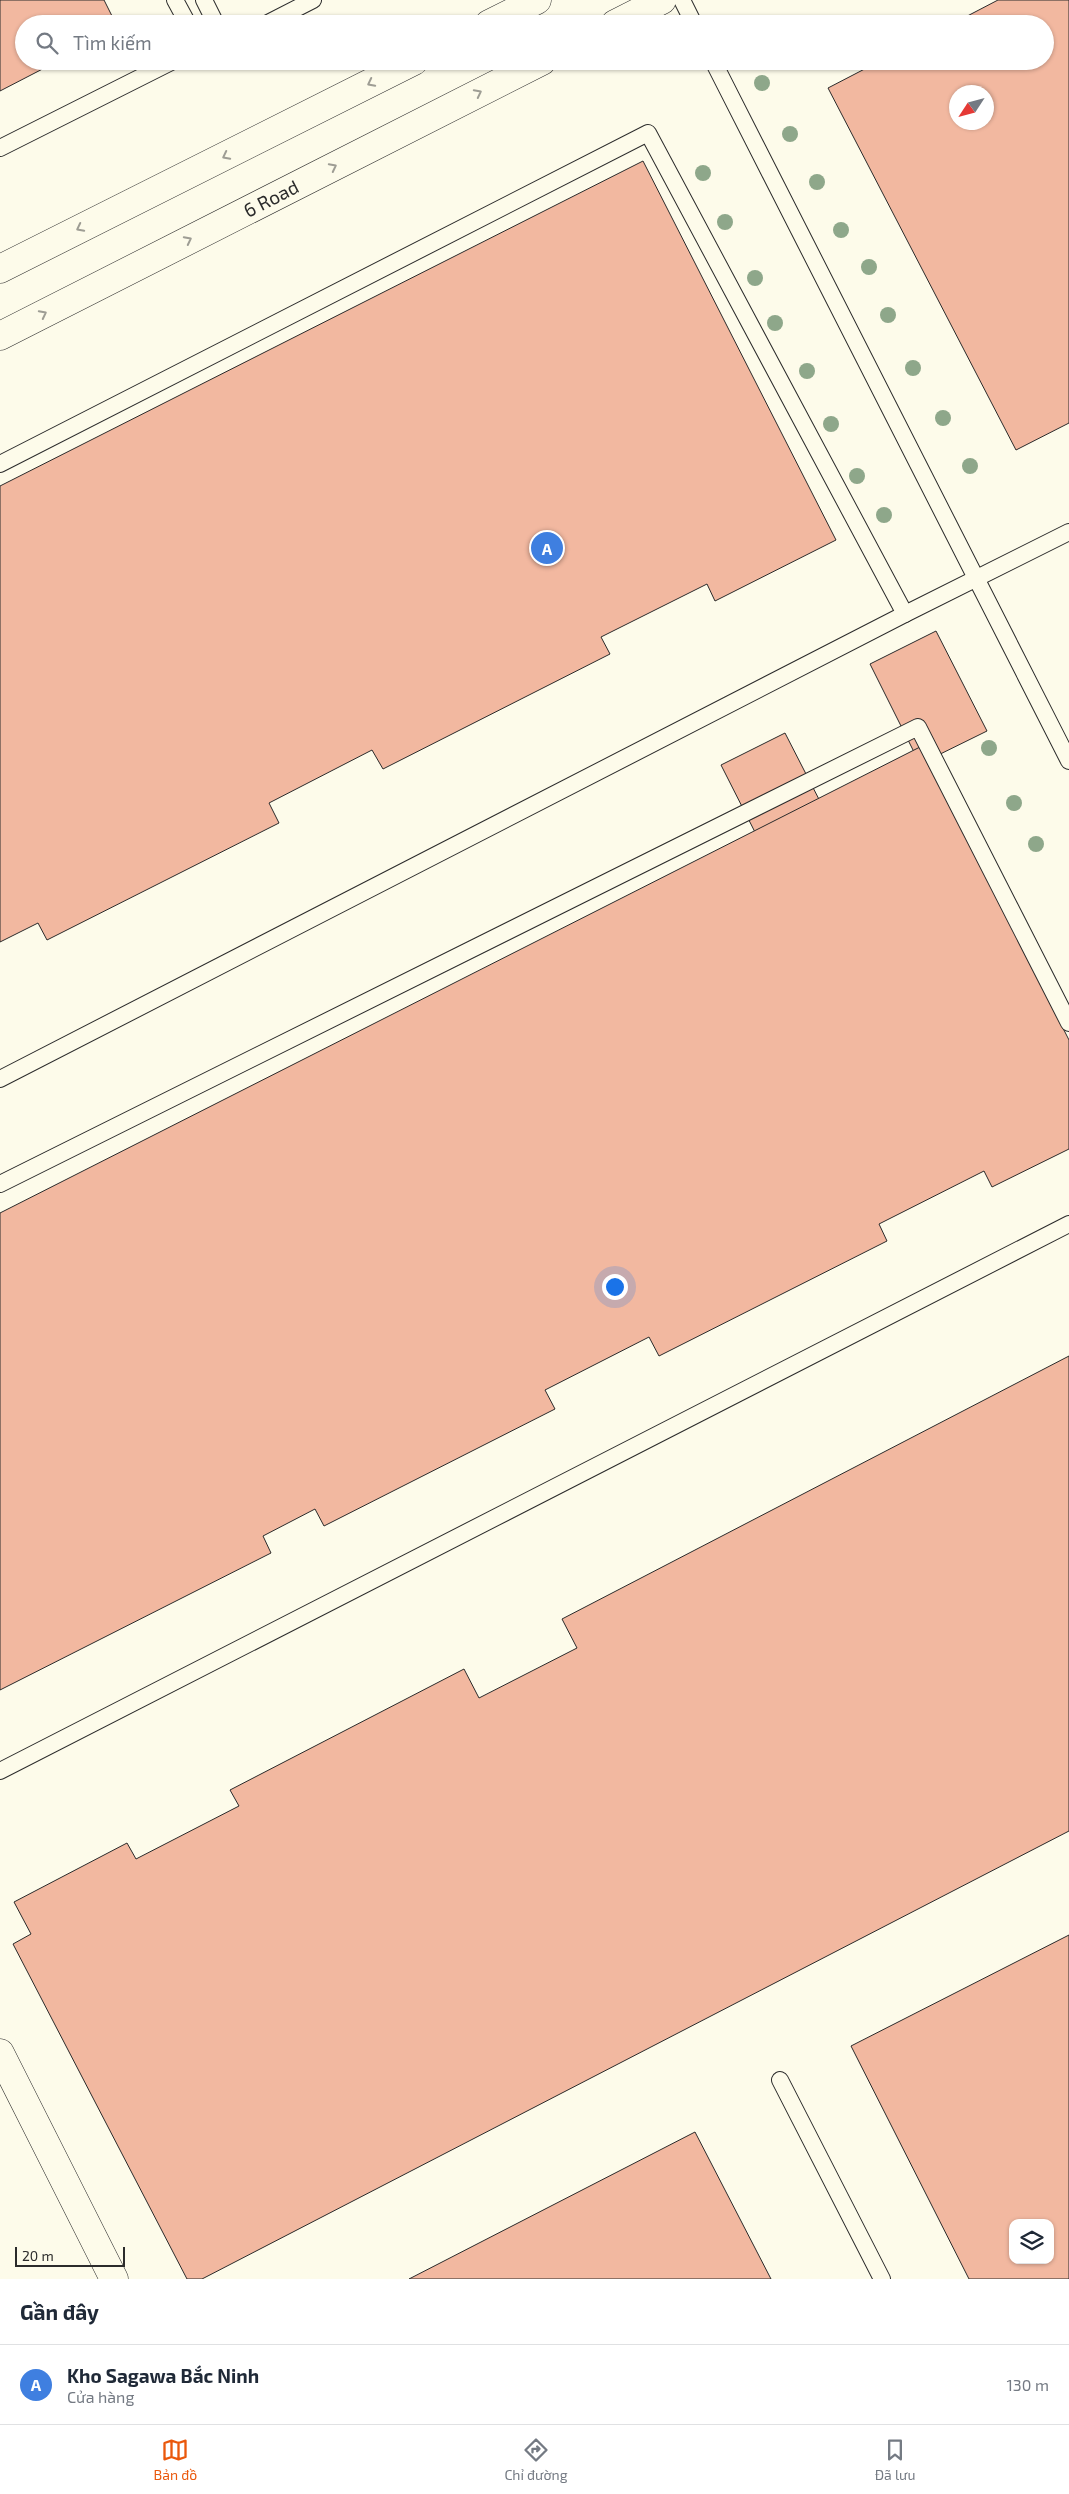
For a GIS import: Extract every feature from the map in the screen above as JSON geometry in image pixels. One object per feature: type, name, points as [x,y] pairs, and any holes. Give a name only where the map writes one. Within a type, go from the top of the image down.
[{"type":"main road","points":[[508,15],[537,0]]},
{"type":"main road","points":[[633,15],[662,0]]},
{"type":"main road","points":[[0,268],[396,70]]},
{"type":"main road","name":"6 Road","points":[[0,336],[524,70]]},
{"type":"main road","points":[[0,2053],[114,2279]]},
{"type":"lane","points":[[175,0],[183,15]]},
{"type":"lane","points":[[204,0],[212,15]]},
{"type":"lane","points":[[284,15],[313,0]]},
{"type":"lane","points":[[682,0],[690,15]]},
{"type":"lane","points":[[0,148],[155,70]]},
{"type":"lane","points":[[718,70],[1069,761]]},
{"type":"lane","points":[[0,464],[648,133],[905,614]]},
{"type":"lane","points":[[0,1079],[905,614],[1069,532]]},
{"type":"lane","points":[[0,1184],[918,726],[1069,1023]]},
{"type":"lane","points":[[0,1771],[1069,1224]]},
{"type":"lane","points":[[780,2080],[882,2279]]},
{"type":"building","points":[[0,0],[104,0],[112,15],[15,15],[15,70],[41,70],[0,91]]},
{"type":"building","points":[[998,0],[1069,0],[1069,423],[1016,450],[828,88],[863,70],[1054,70],[1054,15],[969,15]]},
{"type":"building","points":[[643,161],[836,540],[715,601],[707,584],[601,637],[610,654],[383,769],[372,750],[269,803],[279,823],[47,940],[38,923],[0,942],[0,486]]},
{"type":"building","points":[[936,631],[987,731],[920,764],[870,664]]},
{"type":"building","points":[[785,733],[825,811],[761,844],[721,765]]},
{"type":"building","points":[[920,747],[1069,1040],[1069,1149],[992,1187],[984,1171],[879,1224],[887,1241],[659,1356],[649,1337],[545,1390],[555,1409],[324,1526],[315,1509],[263,1536],[271,1553],[0,1690],[0,1213]]},
{"type":"building","points":[[1069,1356],[1069,1831],[202,2279],[187,2279],[13,1944],[31,1934],[14,1902],[127,1843],[136,1859],[239,1806],[230,1790],[464,1669],[479,1698],[577,1648],[562,1619]]},
{"type":"building","points":[[1069,1935],[1069,2279],[969,2279],[851,2046]]},
{"type":"building","points":[[695,2132],[771,2279],[409,2279]]},
{"type":"place","name":"Kho Sagawa Bắc Ninh","points":[[547,548]]}]
